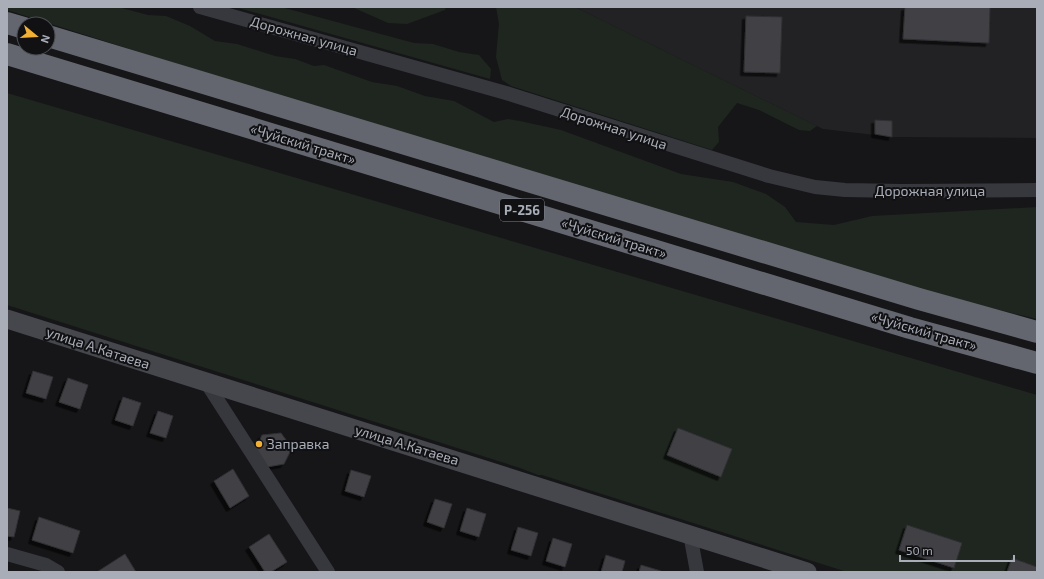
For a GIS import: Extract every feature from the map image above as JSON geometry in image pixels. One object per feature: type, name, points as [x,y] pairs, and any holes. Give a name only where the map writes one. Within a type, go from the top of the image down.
[{"type":"highway","name":"«Чуйский тракт»","points":[[56,38],[912,297],[1037,332]]},
{"type":"highway","name":"«Чуйский тракт»","points":[[7,54],[902,325],[1037,363]]},
{"type":"street","name":"Дорожная улица","points":[[200,7],[506,93],[769,176],[815,187],[846,190],[893,191],[1037,190]]},
{"type":"street","name":"улица А.Катаева","points":[[7,319],[807,572]]},
{"type":"street","points":[[206,382],[328,572]]},
{"type":"street","points":[[690,534],[698,572]]},
{"type":"street","points":[[7,554],[46,565],[58,572]]},
{"type":"shaded area","points":[[7,7],[118,7],[148,15],[166,16],[190,26],[215,41],[237,44],[275,56],[295,59],[314,66],[324,65],[372,82],[397,86],[425,96],[454,101],[494,122],[508,119],[561,130],[681,174],[733,182],[766,194],[785,207],[796,222],[834,225],[872,216],[1037,207],[1037,319],[899,286],[302,104],[56,26],[56,16],[26,16],[7,10]]},
{"type":"shaded area","points":[[235,7],[281,7],[414,43],[433,44],[459,52],[479,55],[491,69],[490,79]]},
{"type":"shaded area","points":[[352,7],[446,7],[445,10],[407,24],[388,23]]},
{"type":"shaded area","points":[[496,7],[575,7],[817,126],[810,131],[799,130],[759,110],[737,103],[718,127],[719,142],[712,150],[511,86],[502,80],[496,57],[499,24]]},
{"type":"shaded area","points":[[575,7],[1037,7],[1037,138],[892,137],[823,129]]},
{"type":"shaded area","points":[[7,93],[1037,395],[1037,572],[847,572],[7,305]]},
{"type":"building","points":[[905,7],[990,7],[989,43],[903,39]]},
{"type":"building","points":[[746,16],[782,17],[780,73],[744,72]]},
{"type":"building","points":[[875,120],[892,121],[892,137],[875,134]]},
{"type":"building","points":[[33,371],[53,377],[46,399],[26,393]]},
{"type":"building","points":[[68,378],[88,385],[80,409],[59,402]]},
{"type":"building","points":[[123,397],[141,403],[133,426],[115,420]]},
{"type":"building","points":[[158,411],[173,416],[166,438],[150,433]]},
{"type":"building","points":[[678,428],[732,449],[721,477],[667,455]]},
{"type":"building","points":[[281,433],[292,448],[284,464],[267,467],[255,451],[262,435]]},
{"type":"building","points":[[233,469],[249,496],[230,508],[214,481]]},
{"type":"building","points":[[351,470],[371,476],[364,497],[345,491]]},
{"type":"building","points":[[435,499],[452,504],[444,528],[427,522]]},
{"type":"building","points":[[7,508],[20,511],[14,537],[7,536]]},
{"type":"building","points":[[467,508],[486,514],[479,537],[460,531]]},
{"type":"building","points":[[39,517],[80,531],[73,553],[32,540]]},
{"type":"building","points":[[907,525],[962,543],[954,568],[899,550]]},
{"type":"building","points":[[518,527],[538,533],[531,556],[511,550]]},
{"type":"building","points":[[269,534],[287,562],[271,572],[265,572],[249,547]]},
{"type":"building","points":[[553,538],[572,544],[565,567],[546,561]]},
{"type":"building","points":[[125,554],[136,572],[97,572]]},
{"type":"building","points":[[606,555],[625,561],[622,572],[601,572]]},
{"type":"building","points":[[1012,558],[1037,567],[1037,572],[1007,572]]},
{"type":"building","points":[[641,565],[661,571],[639,572]]},
{"type":"place","name":"Заправка","points":[[259,444]]}]
